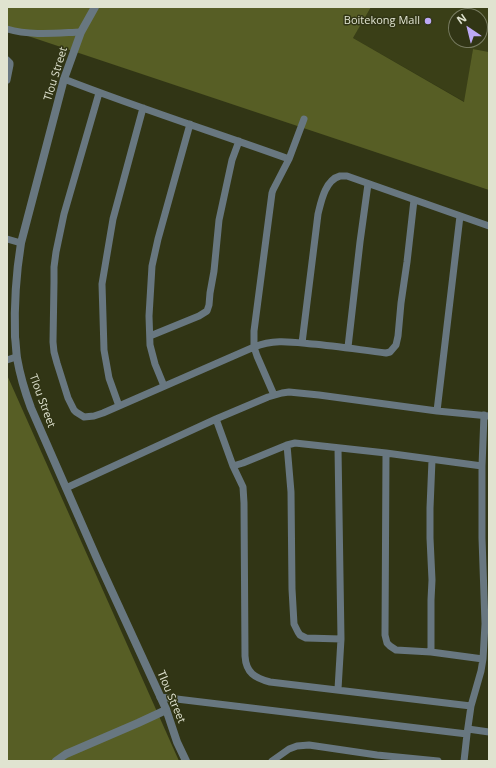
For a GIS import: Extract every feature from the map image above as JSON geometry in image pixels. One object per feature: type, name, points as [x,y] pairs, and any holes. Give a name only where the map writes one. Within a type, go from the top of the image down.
[{"type":"street","name":"Tlou Street","points":[[95,7],[81,32],[64,79],[21,243],[15,292],[16,357],[31,408],[166,710],[177,742],[186,761]]},
{"type":"street","points":[[7,29],[28,33],[56,34],[81,32]]},
{"type":"street","points":[[7,60],[10,63],[7,80]]},
{"type":"street","points":[[64,79],[99,93],[289,159]]},
{"type":"street","points":[[99,93],[64,214],[54,267],[54,346],[57,363],[70,404],[76,412],[84,417],[94,416],[119,406],[266,342],[281,341],[388,353],[396,345],[398,336],[400,304],[407,262],[414,200]]},
{"type":"street","points":[[119,406],[109,378],[104,350],[102,284],[113,219],[143,108]]},
{"type":"street","points":[[274,395],[254,347],[254,331],[272,193],[289,159],[304,119]]},
{"type":"street","points":[[164,386],[152,356],[150,345],[152,266],[190,124]]},
{"type":"street","points":[[150,336],[199,316],[205,313],[208,309],[219,220],[232,160],[239,141]]},
{"type":"street","points":[[302,343],[318,214],[322,198],[326,189],[333,180],[340,176],[346,176],[489,226]]},
{"type":"street","points":[[348,348],[368,184]]},
{"type":"street","points":[[437,411],[460,216]]},
{"type":"street","points":[[7,239],[21,243]]},
{"type":"street","points":[[7,360],[16,357]]},
{"type":"street","points":[[66,488],[216,419],[274,395],[289,392],[318,394],[437,411],[486,416],[482,466],[483,659],[471,706],[464,761]]},
{"type":"street","points":[[216,419],[233,466],[243,487],[246,664],[255,677],[270,682],[471,706]]},
{"type":"street","points":[[233,466],[295,443],[482,466]]},
{"type":"street","points":[[287,445],[291,492],[292,589],[294,624],[298,632],[306,638],[341,639]]},
{"type":"street","points":[[338,448],[341,639],[338,689]]},
{"type":"street","points":[[386,453],[385,635],[387,642],[396,650],[431,652],[483,659]]},
{"type":"street","points":[[431,652],[432,580],[430,508],[432,460]]},
{"type":"street","points":[[160,697],[467,732],[489,732]]},
{"type":"street","points":[[56,761],[78,748],[166,710]]},
{"type":"street","points":[[272,761],[289,749],[297,746],[309,745],[376,758],[438,761]]},
{"type":"shaded area","points":[[7,7],[371,7],[353,38],[464,102],[473,49],[489,52],[489,190],[7,29]]},
{"type":"shaded area","points":[[371,7],[489,7],[489,52],[473,49],[465,102],[353,38]]},
{"type":"shaded area","points":[[7,375],[179,761],[7,761]]},
{"type":"place","name":"Boitekong Mall","points":[[428,21]]}]
